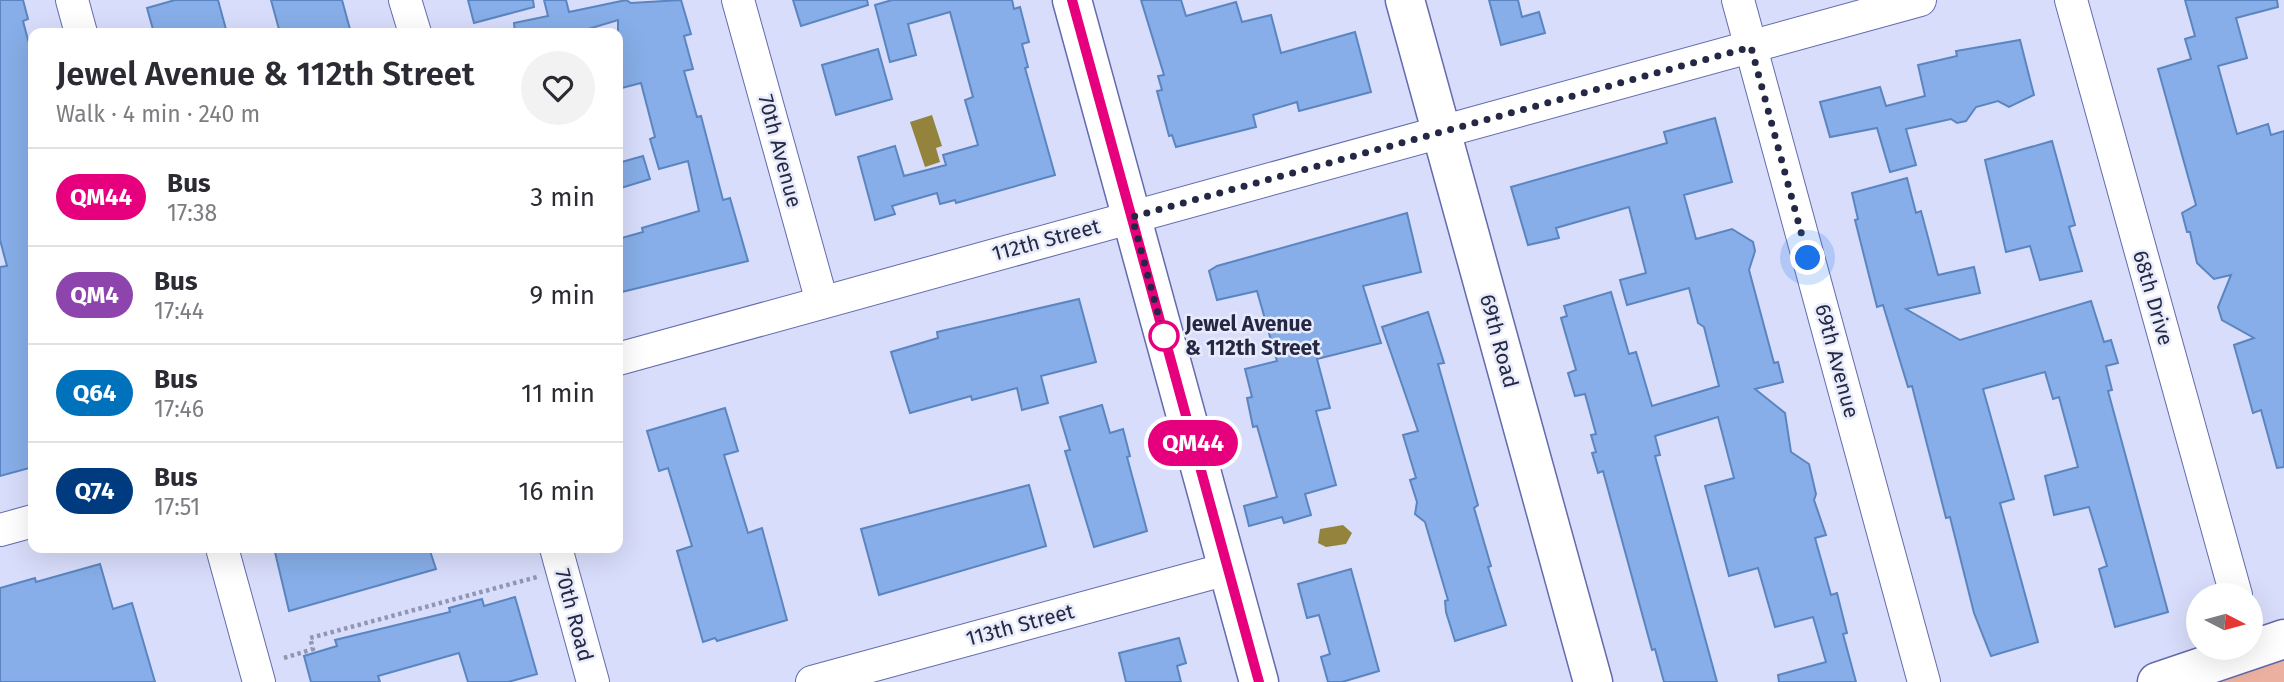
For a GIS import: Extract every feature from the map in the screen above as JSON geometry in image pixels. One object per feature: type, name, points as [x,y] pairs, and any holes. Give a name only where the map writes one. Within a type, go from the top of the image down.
[{"type":"street","points":[[72,0],[80,28]]},
{"type":"street","points":[[405,0],[413,28]]},
{"type":"street","name":"70th Avenue","points":[[738,0],[822,302]]},
{"type":"street","points":[[1072,0],[1259,682]]},
{"type":"street","name":"69th Road","points":[[1405,0],[1592,682]]},
{"type":"street","name":"69th Avenue","points":[[1738,0],[1924,682]]},
{"type":"street","name":"112th Street","points":[[623,358],[1920,0]]},
{"type":"street","name":"68th Drive","points":[[2071,0],[2233,583]]},
{"type":"street","points":[[0,530],[28,522]]},
{"type":"street","points":[[223,553],[258,682]]},
{"type":"street","name":"70th Road","points":[[557,553],[593,682]]},
{"type":"street","name":"113th Street","points":[[812,682],[1227,569]]},
{"type":"street","points":[[2157,682],[2219,660]]},
{"type":"path","points":[[284,658],[313,649],[310,639],[538,577]]},
{"type":"shaded area","points":[[932,115],[942,146],[936,148],[940,162],[925,167],[910,122]]},
{"type":"shaded area","points":[[1343,525],[1352,533],[1346,544],[1326,547],[1318,543],[1320,529]]},
{"type":"shaded area","points":[[2284,639],[2284,682],[2157,682],[2222,660],[2263,660],[2263,646]]},
{"type":"building","points":[[0,0],[23,0],[28,19],[23,21],[28,40],[28,468],[0,476],[0,267],[7,266],[0,240]]},
{"type":"building","points":[[175,0],[218,0],[226,28],[153,28],[147,8]]},
{"type":"building","points":[[271,0],[342,0],[350,28],[279,28]]},
{"type":"building","points":[[468,0],[533,0],[534,7],[474,23]]},
{"type":"building","points":[[544,0],[566,0],[569,12],[626,0],[631,3],[681,0],[691,34],[684,36],[693,69],[684,71],[697,117],[701,116],[723,200],[730,198],[748,261],[623,292],[623,238],[643,232],[642,228],[699,211],[688,161],[659,169],[650,139],[655,137],[641,83],[623,88],[623,28],[618,28],[618,20],[592,28],[514,28],[514,23],[548,16]]},
{"type":"building","points":[[793,0],[867,0],[868,5],[801,26]]},
{"type":"building","points":[[892,0],[1012,0],[1014,9],[1020,7],[1029,42],[1022,44],[1028,67],[1025,68],[1055,175],[956,203],[955,200],[940,204],[937,193],[892,206],[895,214],[875,220],[858,157],[895,146],[904,176],[946,165],[943,155],[978,145],[965,100],[973,97],[950,12],[908,24],[916,55],[890,62],[875,5]]},
{"type":"building","points":[[1141,0],[1181,0],[1186,16],[1236,2],[1242,22],[1271,15],[1281,53],[1355,32],[1371,92],[1299,111],[1297,102],[1253,115],[1256,127],[1176,147],[1172,135],[1169,136],[1157,91],[1162,90],[1158,76],[1164,75]]},
{"type":"building","points":[[1489,0],[1518,0],[1522,17],[1539,12],[1545,33],[1501,45]]},
{"type":"building","points":[[2185,0],[2277,0],[2278,7],[2236,18],[2247,58],[2218,66],[2237,134],[2268,124],[2271,135],[2284,131],[2284,467],[2277,468],[2261,410],[2253,413],[2234,345],[2254,338],[2222,320],[2218,307],[2231,275],[2214,279],[2197,263],[2190,232],[2187,232],[2182,213],[2196,205],[2158,69],[2191,59],[2185,39],[2195,36]]},
{"type":"building","points":[[2020,40],[2034,95],[2009,107],[1998,101],[1976,107],[1966,121],[1957,123],[1951,119],[1906,129],[1916,165],[1890,172],[1877,128],[1830,137],[1820,102],[1880,87],[1886,106],[1925,96],[1918,65],[1957,56],[1956,51]]},
{"type":"building","points":[[878,49],[892,99],[836,115],[822,65]]},
{"type":"building","points":[[1715,118],[1732,182],[1684,195],[1696,239],[1732,229],[1753,242],[1755,251],[1749,270],[1774,363],[1778,362],[1783,382],[1755,389],[1785,413],[1791,452],[1809,464],[1816,494],[1814,500],[1826,535],[1815,538],[1831,595],[1837,593],[1847,633],[1843,634],[1856,682],[1779,682],[1778,675],[1826,662],[1813,617],[1775,627],[1758,568],[1729,576],[1705,486],[1734,478],[1718,417],[1655,436],[1660,455],[1655,456],[1717,682],[1664,682],[1655,649],[1652,650],[1603,471],[1598,473],[1592,453],[1596,452],[1591,435],[1596,434],[1585,394],[1575,396],[1568,373],[1576,370],[1561,318],[1567,316],[1564,306],[1611,292],[1629,354],[1636,352],[1652,406],[1719,386],[1704,327],[1698,323],[1689,288],[1627,305],[1620,280],[1646,273],[1629,207],[1556,228],[1559,238],[1528,245],[1511,187],[1667,143],[1664,132]]},
{"type":"building","points":[[2052,141],[2075,225],[2069,227],[2082,271],[2040,280],[2030,246],[2006,252],[1985,160]]},
{"type":"building","points":[[643,156],[650,179],[623,187],[623,162]]},
{"type":"building","points":[[1907,178],[1916,213],[1921,211],[1938,275],[1974,267],[1980,293],[1906,309],[1960,340],[2091,301],[2104,342],[2111,340],[2118,363],[2106,366],[2112,390],[2108,391],[2168,612],[2115,627],[2099,569],[2107,566],[2089,507],[2054,515],[2045,476],[2078,467],[2059,397],[2053,399],[2045,372],[1983,389],[2014,499],[2000,503],[2038,642],[1991,656],[1974,613],[1950,517],[1946,518],[1912,386],[1908,387],[1883,305],[1877,307],[1855,220],[1858,219],[1852,193]]},
{"type":"building","points":[[1407,213],[1421,272],[1363,286],[1381,343],[1317,359],[1330,408],[1316,411],[1336,485],[1305,494],[1311,515],[1284,523],[1282,517],[1249,526],[1244,506],[1277,497],[1257,426],[1253,427],[1247,398],[1252,397],[1245,369],[1277,361],[1257,291],[1217,300],[1209,271],[1217,266]]},
{"type":"building","points":[[1079,299],[1096,362],[1041,376],[1048,403],[1022,410],[1017,388],[972,400],[971,396],[910,413],[891,352],[938,338],[937,332]]},
{"type":"building","points":[[1428,312],[1444,363],[1438,364],[1478,505],[1474,508],[1491,566],[1488,567],[1506,625],[1455,641],[1446,612],[1445,601],[1448,600],[1425,522],[1415,514],[1417,502],[1410,480],[1416,478],[1403,435],[1418,431],[1382,327]]},
{"type":"building","points":[[1102,405],[1110,433],[1123,429],[1130,456],[1127,457],[1147,531],[1094,547],[1065,451],[1070,450],[1060,417]]},
{"type":"building","points":[[725,408],[738,451],[724,455],[748,533],[762,528],[787,620],[717,641],[715,638],[703,642],[677,551],[692,546],[668,468],[659,471],[647,431]]},
{"type":"building","points":[[1029,485],[1046,546],[879,595],[861,529]]},
{"type":"building","points":[[275,553],[431,553],[436,569],[289,611]]},
{"type":"building","points":[[100,564],[113,609],[132,603],[155,682],[0,682],[0,588],[35,578],[36,582]]},
{"type":"building","points":[[1351,569],[1379,671],[1342,682],[1328,682],[1321,657],[1330,654],[1319,615],[1307,618],[1298,584]]},
{"type":"building","points":[[515,597],[537,674],[508,682],[468,682],[459,653],[378,676],[380,682],[311,682],[304,656],[337,646],[335,640],[450,612],[449,608],[482,599],[484,606]]},
{"type":"building","points":[[1179,638],[1186,663],[1177,666],[1181,682],[1126,682],[1119,653]]},
{"type":"bus line","name":"QM44","points":[[1072,0],[1259,682]]},
{"type":"place","name":"Jewel Avenue & 112th Street","points":[[1164,336]]},
{"type":"route","points":[[1164,336],[1132,217],[1751,47],[1808,258]]}]
